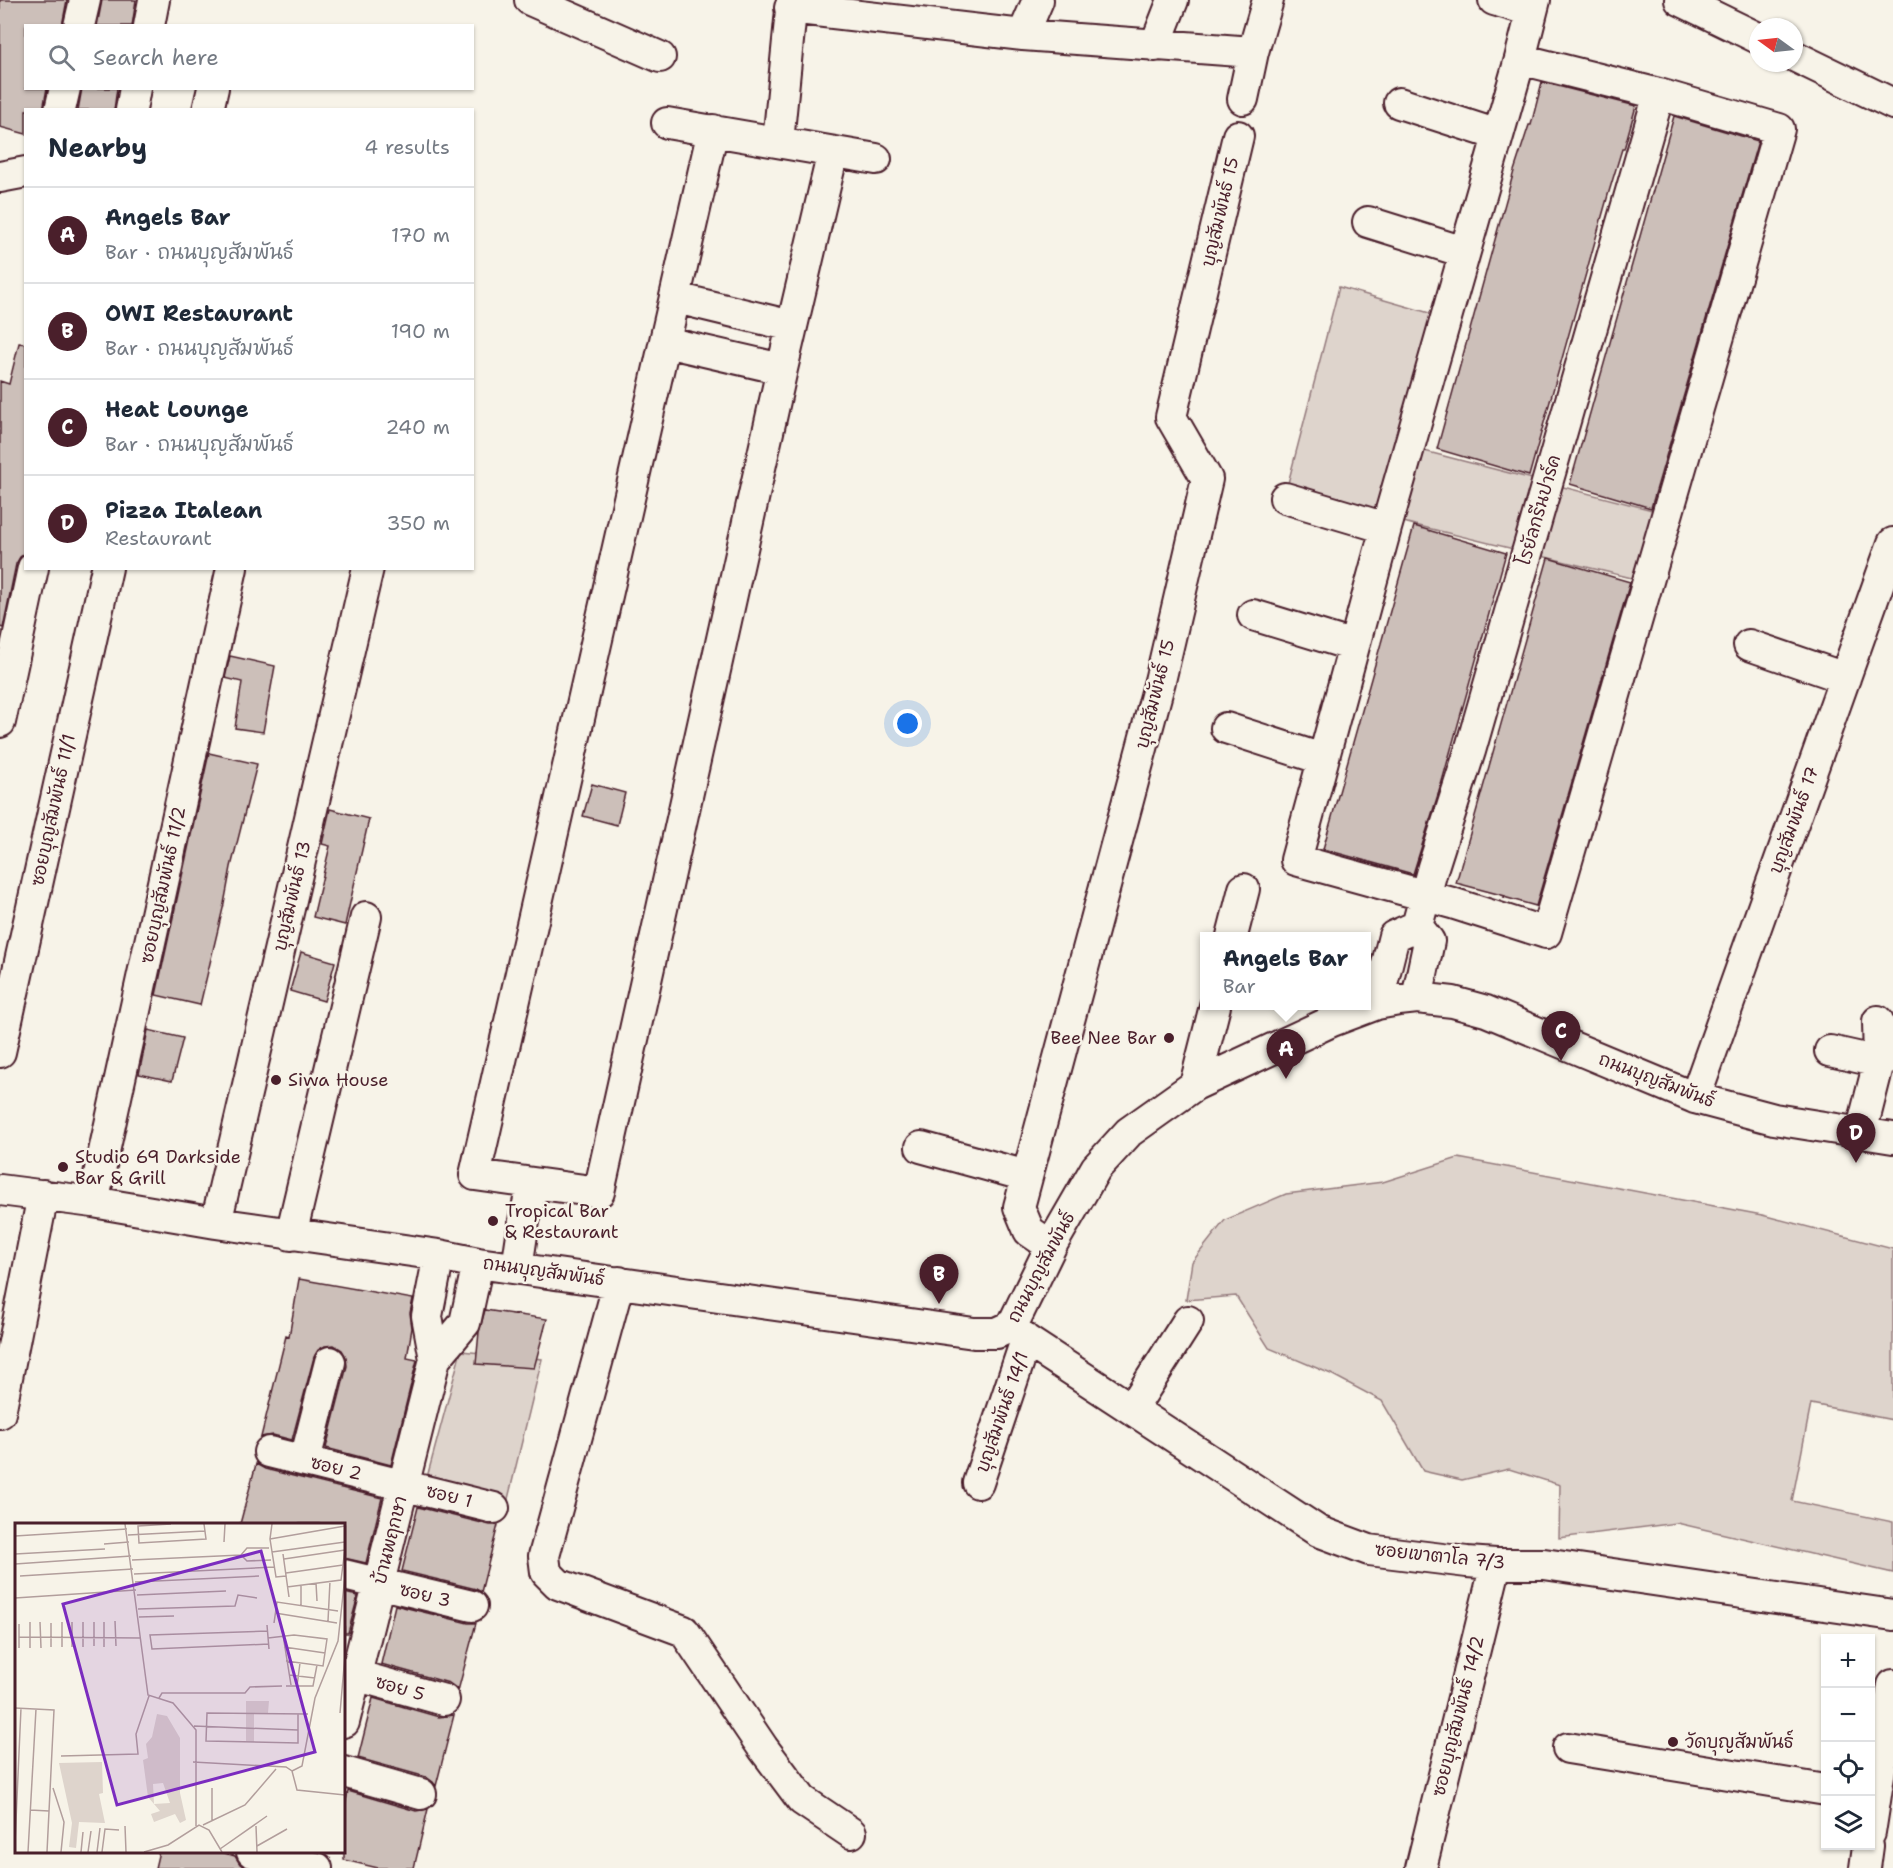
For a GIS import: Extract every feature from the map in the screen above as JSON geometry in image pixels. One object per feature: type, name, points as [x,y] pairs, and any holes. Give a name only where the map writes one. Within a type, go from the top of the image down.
[{"type":"street","points":[[79,24],[85,0]]},
{"type":"street","points":[[149,24],[154,0]]},
{"type":"street","points":[[530,0],[585,11],[660,57]]},
{"type":"street","points":[[1023,34],[1038,0]]},
{"type":"street","points":[[1155,46],[1173,0]]},
{"type":"street","points":[[1243,99],[1253,52],[1268,0]]},
{"type":"street","points":[[1494,0],[1533,5],[1520,59],[1386,528],[1296,860],[1546,933],[1779,129],[1659,94],[1520,59]]},
{"type":"street","points":[[1680,0],[1749,34]]},
{"type":"street","points":[[778,142],[791,4],[903,10],[1023,34],[1253,52]]},
{"type":"street","points":[[1803,60],[1893,104]]},
{"type":"street","points":[[60,108],[65,90]]},
{"type":"street","points":[[131,108],[135,90]]},
{"type":"street","points":[[208,108],[213,90]]},
{"type":"street","name":"โรยัลกรีนปาร์ค","points":[[1417,926],[1470,751],[1659,94]]},
{"type":"street","points":[[1399,103],[1498,135]]},
{"type":"street","points":[[667,123],[876,159]]},
{"type":"street","points":[[713,130],[475,1175],[599,1192],[782,369],[833,152]]},
{"type":"street","name":"บุญสัมพันธ์ 15","points":[[1051,1245],[1029,1231],[1019,1207],[1160,681],[1208,478],[1171,417],[1238,136]]},
{"type":"street","points":[[0,177],[24,172]]},
{"type":"street","points":[[1368,222],[1464,252]]},
{"type":"street","points":[[676,298],[792,326]]},
{"type":"street","points":[[665,342],[782,369]]},
{"type":"street","points":[[1285,498],[1386,528]]},
{"type":"street","name":"บุญสัมพันธ์ 17","points":[[1695,1098],[1893,543]]},
{"type":"street","points":[[0,722],[33,570]]},
{"type":"street","name":"ซอยบุญสัมพันธ์ 11/1","points":[[0,1052],[107,570]]},
{"type":"street","name":"ซอยบุญสัมพันธ์ 11/2","points":[[93,1202],[232,570]]},
{"type":"street","name":"บุญสัมพันธ์ 13","points":[[216,1223],[368,570]]},
{"type":"street","points":[[1253,615],[1354,646]]},
{"type":"street","points":[[1749,645],[1845,678]]},
{"type":"street","points":[[1226,728],[1322,759]]},
{"type":"street","points":[[1233,932],[1244,889]]},
{"type":"street","points":[[291,1234],[366,917]]},
{"type":"street","points":[[1377,1004],[1394,936],[1417,926],[1430,941],[1417,998]]},
{"type":"street","name":"ถนนบุญสัมพันธ์","points":[[1371,1006],[1417,998],[1453,1002],[1486,1011],[1695,1098],[1774,1119],[1893,1138]]},
{"type":"street","points":[[1195,1085],[1214,1010]]},
{"type":"street","name":"ถนนบุญสัมพันธ์","points":[[0,1190],[93,1202],[478,1263],[974,1333],[1019,1333],[1051,1245],[1096,1168],[1129,1132],[1195,1085],[1332,1021],[1361,1010]]},
{"type":"street","points":[[1861,1133],[1886,1059],[1878,1021]]},
{"type":"street","points":[[1830,1051],[1886,1059]]},
{"type":"street","points":[[921,1146],[1027,1176]]},
{"type":"street","points":[[517,1268],[524,1221],[533,1183]]},
{"type":"street","points":[[0,1413],[43,1195]]},
{"type":"street","name":"บ้านพฤกษา","points":[[345,1714],[350,1673],[379,1584],[435,1359],[427,1316],[439,1255]]},
{"type":"street","name":"บ้านพฤกษา","points":[[435,1359],[465,1323],[478,1263]]},
{"type":"street","points":[[619,1282],[544,1556],[546,1572],[558,1584],[684,1631],[763,1748],[802,1800],[851,1833]]},
{"type":"street","points":[[1132,1409],[1188,1321]]},
{"type":"street","name":"ซอยเขาตาโล 7/3","points":[[1019,1333],[1318,1531],[1369,1550],[1496,1564],[1544,1564],[1893,1615]]},
{"type":"street","name":"บุญสัมพันธ์ 14/1","points":[[978,1483],[1019,1333]]},
{"type":"street","points":[[305,1460],[330,1362]]},
{"type":"street","name":"ซอย 2","points":[[269,1452],[404,1485]]},
{"type":"street","name":"ซอย 1","points":[[404,1485],[494,1508]]},
{"type":"street","name":"ซอยบุญสัมพันธ์ 14/2","points":[[1421,1868],[1496,1564]]},
{"type":"street","name":"ซอย 3","points":[[345,1575],[472,1606]]},
{"type":"street","name":"ซอย 5","points":[[350,1673],[444,1700]]},
{"type":"street","points":[[1873,1796],[1893,1685]]},
{"type":"street","points":[[1568,1748],[1821,1789]]},
{"type":"street","points":[[345,1772],[421,1794]]},
{"type":"street","points":[[1865,1868],[1867,1850]]},
{"type":"street","points":[[262,1853],[310,1863]]},
{"type":"shaded area","points":[[1339,287],[1440,316],[1405,446],[1660,512],[1640,580],[1286,491]]},
{"type":"shaded area","points":[[1458,1158],[1762,1215],[1893,1249],[1893,1420],[1811,1404],[1792,1501],[1893,1522],[1893,1573],[1677,1523],[1559,1538],[1560,1485],[1509,1469],[1462,1480],[1423,1471],[1382,1401],[1331,1374],[1269,1348],[1236,1296],[1186,1300],[1192,1262],[1225,1220],[1286,1194],[1383,1182]]},
{"type":"shaded area","points":[[461,1351],[542,1359],[507,1503],[426,1481]]},
{"type":"building","points":[[0,0],[67,0],[62,24],[24,24],[24,90],[47,90],[43,108],[24,108],[24,133],[0,127]]},
{"type":"building","points":[[102,0],[136,0],[132,24],[97,24]]},
{"type":"building","points":[[1542,82],[1636,106],[1608,195],[1529,476],[1437,449],[1514,171],[1529,125],[1531,125]]},
{"type":"building","points":[[82,90],[117,90],[114,108],[78,108]]},
{"type":"building","points":[[1674,116],[1758,141],[1651,508],[1570,484]]},
{"type":"building","points":[[19,343],[24,344],[24,554],[16,564],[3,628],[0,627],[0,381],[9,384]]},
{"type":"building","points":[[1414,526],[1506,553],[1441,785],[1413,874],[1323,849]]},
{"type":"building","points":[[1548,558],[1630,582],[1536,906],[1456,883]]},
{"type":"building","points":[[230,656],[275,666],[263,732],[235,728],[242,682],[225,678]]},
{"type":"building","points":[[209,753],[257,764],[200,1005],[156,995]]},
{"type":"building","points":[[592,784],[625,793],[617,825],[583,816]]},
{"type":"building","points":[[330,809],[369,819],[345,925],[313,917],[330,846],[322,844]]},
{"type":"building","points":[[301,952],[335,962],[324,1001],[290,991]]},
{"type":"building","points":[[148,1030],[183,1038],[172,1081],[139,1074]]},
{"type":"building","points":[[299,1279],[413,1299],[410,1313],[412,1328],[407,1358],[417,1360],[391,1465],[326,1448],[347,1366],[342,1350],[334,1345],[318,1350],[314,1357],[292,1440],[273,1435],[261,1437],[286,1336],[289,1337]]},
{"type":"building","points":[[485,1310],[547,1319],[534,1368],[476,1364],[479,1332]]},
{"type":"building","points":[[256,1464],[265,1469],[382,1498],[366,1563],[345,1558],[345,1523],[240,1523]]},
{"type":"building","points":[[418,1507],[498,1525],[481,1592],[402,1571]]},
{"type":"building","points":[[345,1593],[358,1596],[348,1633],[345,1633]]},
{"type":"building","points":[[395,1605],[476,1623],[458,1691],[449,1683],[381,1664]]},
{"type":"building","points":[[373,1698],[439,1717],[454,1715],[436,1786],[426,1777],[358,1758]]},
{"type":"building","points":[[348,1791],[416,1811],[428,1809],[414,1868],[378,1868],[344,1860],[345,1805]]},
{"type":"building","points":[[159,1853],[224,1853],[235,1856],[246,1868],[155,1868]]},
{"type":"place","name":"Bee Nee Bar","points":[[1169,1038]]},
{"type":"place","name":"Heat Lounge","points":[[1561,1061]]},
{"type":"place","name":"Angels Bar","points":[[1286,1079]]},
{"type":"place","name":"Siwa House","points":[[276,1080]]},
{"type":"place","name":"Pizza Italean","points":[[1856,1163]]},
{"type":"place","name":"Studio 69 Darkside Bar & Grill","points":[[63,1167]]},
{"type":"place","name":"Tropical Bar & Restaurant","points":[[493,1221]]},
{"type":"place","name":"OWI Restaurant","points":[[939,1304]]},
{"type":"place","name":"วัดบุญสัมพันธ์","points":[[1673,1742]]}]
